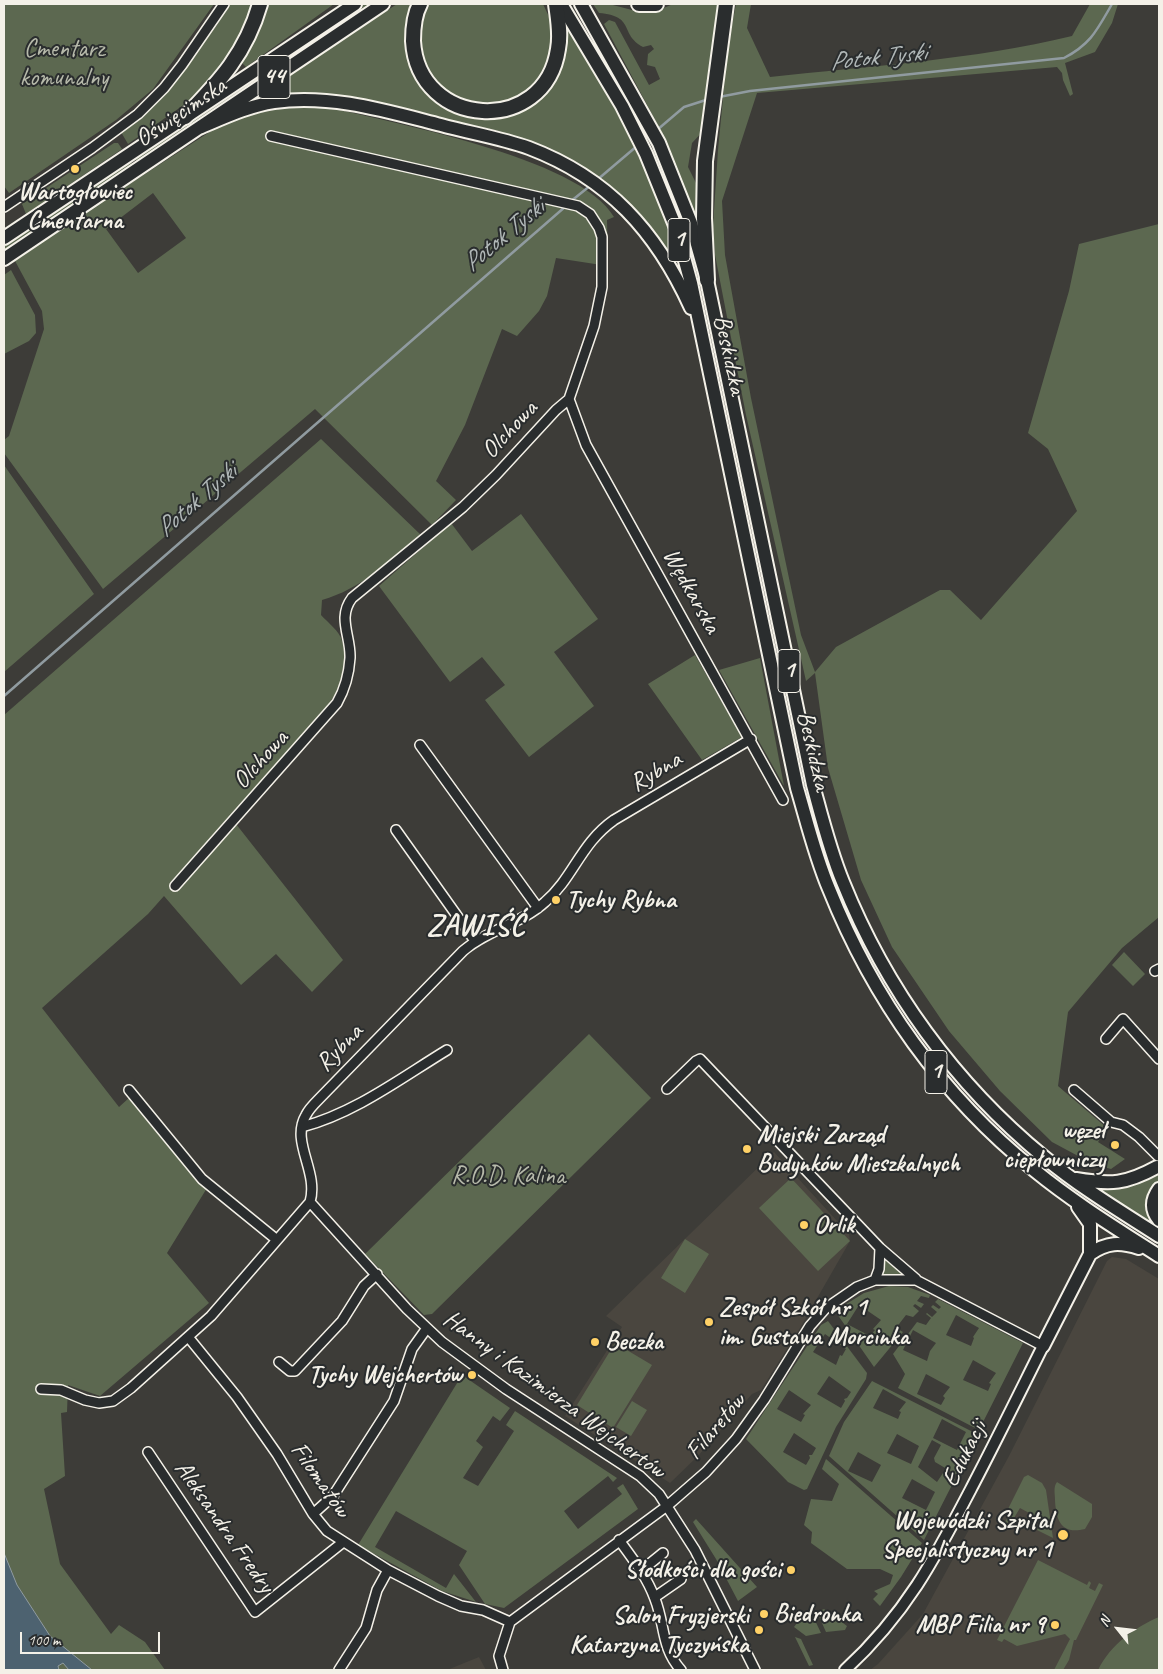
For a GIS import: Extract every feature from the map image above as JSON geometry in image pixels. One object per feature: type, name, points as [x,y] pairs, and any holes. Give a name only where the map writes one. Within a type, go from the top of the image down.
[{"type":"highway","points":[[185,117],[216,85],[236,59],[253,27],[260,4]]},
{"type":"highway","points":[[420,4],[413,30],[414,48],[425,80],[437,94],[454,104],[466,110],[482,111],[514,108],[530,98],[544,84],[554,64],[558,50],[556,4]]},
{"type":"highway","points":[[639,4],[656,4]]},
{"type":"highway","points":[[707,280],[704,185],[711,111],[726,4]]},
{"type":"main road","name":"Oświęcimska","points":[[4,238],[354,4]]},
{"type":"main road","name":"Oświęcimska","points":[[4,259],[383,4]]},
{"type":"main road","name":"Beskidzka","points":[[561,4],[634,130],[646,154],[676,228],[691,283],[798,788],[813,846],[828,888],[872,979],[921,1054],[978,1119],[1013,1153],[1062,1192],[1157,1254]]},
{"type":"main road","name":"Beskidzka","points":[[581,4],[659,143],[692,224],[707,280],[811,776],[828,842],[842,881],[885,970],[935,1044],[990,1107],[1044,1158],[1159,1236]]},
{"type":"main road","points":[[199,128],[272,102],[303,100],[339,101],[526,148],[558,160],[612,196],[648,234],[664,256],[701,330]]},
{"type":"main road","points":[[1071,1178],[1116,1184],[1128,1181],[1158,1162]]},
{"type":"main road","points":[[1159,1189],[1152,1208],[1159,1220]]},
{"type":"main road","points":[[1044,1346],[1090,1254],[1090,1224],[1080,1210],[1062,1192]]},
{"type":"main road","points":[[1090,1254],[1110,1243],[1123,1243],[1157,1254]]},
{"type":"street","points":[[4,207],[92,148],[138,114],[164,88],[182,66],[224,4]]},
{"type":"street","name":"Olchowa","points":[[175,886],[337,703],[344,690],[349,667],[349,645],[344,615],[352,598],[463,507],[496,475],[556,410],[569,400],[594,326],[602,287],[602,237],[599,228],[590,214],[578,206],[271,136]]},
{"type":"street","name":"Wędkarska","points":[[569,400],[586,445],[783,800]]},
{"type":"street","name":"Rybna","points":[[302,1127],[306,1116],[318,1100],[451,962],[475,941],[538,908],[552,896],[587,844],[606,826],[750,739]]},
{"type":"street","points":[[420,745],[538,908]]},
{"type":"street","points":[[396,830],[475,941]]},
{"type":"street","points":[[1106,1039],[1123,1019],[1159,1059]]},
{"type":"street","points":[[41,1390],[61,1390],[85,1400],[99,1403],[113,1401],[132,1388],[211,1316],[310,1202],[313,1192],[311,1170],[301,1145],[302,1127],[326,1120],[366,1100],[448,1050]]},
{"type":"street","name":"Filaretów","points":[[667,1089],[700,1059],[880,1248],[916,1280],[1044,1346]]},
{"type":"street","points":[[129,1090],[202,1179],[277,1240]]},
{"type":"street","points":[[1074,1090],[1111,1122],[1123,1125],[1139,1138],[1158,1162]]},
{"type":"street","points":[[1139,1138],[1159,1146]]},
{"type":"street","name":"Hanny i Kazimierza Wejchertów","points":[[310,1202],[427,1328],[476,1368],[640,1476],[652,1487],[667,1506],[708,1576],[755,1670]]},
{"type":"street","points":[[875,1280],[879,1269],[880,1248]]},
{"type":"street","points":[[279,1362],[290,1371],[295,1371],[342,1321],[364,1286],[377,1274]]},
{"type":"street","name":"Filaretów","points":[[510,1622],[667,1506],[706,1472],[736,1439],[764,1400],[810,1326],[825,1309],[857,1287],[875,1280],[916,1280]]},
{"type":"street","points":[[313,1514],[334,1496],[394,1401],[412,1349],[427,1328]]},
{"type":"street","name":"Filomatów","points":[[189,1338],[237,1398],[277,1454],[313,1514],[327,1531],[342,1543],[388,1570],[461,1606],[483,1610],[510,1622]]},
{"type":"street","name":"Edukacji","points":[[845,1670],[867,1650],[893,1620],[917,1587],[942,1545],[1044,1346]]},
{"type":"street","name":"Aleksandra Fredry","points":[[148,1452],[255,1612],[342,1543]]},
{"type":"street","points":[[619,1540],[642,1570],[655,1597],[664,1640],[681,1670]]},
{"type":"street","points":[[642,1570],[664,1553]]},
{"type":"street","points":[[339,1670],[366,1628],[377,1590],[388,1570]]},
{"type":"street","points":[[655,1597],[681,1579]]},
{"type":"street","points":[[503,1670],[499,1656],[510,1622]]},
{"type":"shaded area","name":"Zespół Szkół nr 1 im. Gustawa Morcinka","points":[[774,1152],[849,1234],[850,1241],[800,1328],[761,1390],[752,1394],[698,1456],[670,1483],[565,1416],[622,1327],[606,1316]]},
{"type":"shaded area","name":"Wojewódzki Szpital Specjalistyczny nr 1","points":[[1112,1257],[1126,1259],[1159,1279],[1159,1670],[870,1670],[878,1664],[923,1614],[1009,1456],[1107,1261]]},
{"type":"shaded area","points":[[479,1657],[486,1670],[447,1670]]},
{"type":"green space","name":"Cmentarz komunalny","points":[[4,4],[214,4],[153,89],[116,120],[9,193],[4,186]]},
{"type":"green space","points":[[227,4],[255,4],[231,59],[195,97],[128,144],[121,132],[161,98],[217,25]]},
{"type":"green space","points":[[264,4],[334,4],[246,67],[242,63]]},
{"type":"green space","points":[[364,4],[373,4],[138,163],[135,158]]},
{"type":"green space","points":[[397,4],[414,4],[408,27],[408,53],[416,77],[423,87],[432,96],[452,104],[495,116],[551,82],[564,23],[621,119],[660,201],[675,247],[668,253],[639,214],[606,186],[572,163],[293,95],[254,99]]},
{"type":"green space","points":[[424,4],[543,4],[552,23],[550,62],[535,88],[517,102],[464,105],[428,78],[416,33]]},
{"type":"green space","points":[[593,4],[609,4],[632,10],[659,10],[673,4],[724,4],[705,129],[692,143],[688,167],[697,185],[699,215],[696,219],[662,133],[604,24],[609,20],[615,22],[649,85],[660,79],[655,67],[647,65],[648,54],[654,49],[651,45],[643,47],[636,42],[623,22],[611,15],[599,13]]},
{"type":"green space","points":[[736,4],[751,4],[747,28],[770,77],[959,57],[1035,44],[1072,36],[1090,4],[1118,4],[1112,23],[1095,52],[1065,63],[1073,94],[1070,96],[1062,73],[1057,67],[757,93],[722,201],[725,255],[751,398],[801,635],[815,672],[836,647],[940,590],[950,590],[981,620],[1077,511],[1048,449],[1028,433],[1069,291],[1079,244],[1159,224],[1159,917],[1122,948],[1068,1012],[1058,1086],[1107,1128],[1098,1142],[1125,1159],[1111,1169],[1093,1164],[1052,1142],[1000,1091],[949,1031],[892,947],[861,880],[828,768],[815,673],[806,681],[746,415],[715,255],[713,226],[718,150],[728,46]]},
{"type":"green space","points":[[319,105],[479,145],[524,160],[563,177],[594,196],[614,217],[607,220],[608,266],[556,258],[547,296],[539,311],[517,336],[502,329],[465,425],[436,481],[456,500],[432,525],[315,409],[103,589],[4,453],[4,440],[9,436],[44,329],[42,311],[14,259],[225,122],[259,112]],"holes":[[[153,193],[186,238],[138,273],[106,229]]]},
{"type":"green space","points":[[114,143],[118,143],[122,149],[26,214],[22,204]]},
{"type":"green space","points":[[130,161],[133,166],[4,252],[4,246]]},
{"type":"green space","points":[[11,270],[35,315],[36,333],[29,341],[4,354],[4,275]]},
{"type":"green space","points":[[321,439],[421,535],[386,564],[350,589],[322,600],[321,615],[341,637],[344,654],[340,683],[334,696],[313,727],[234,816],[236,824],[343,960],[312,992],[276,954],[241,985],[164,896],[148,914],[42,1008],[119,1107],[130,1097],[207,1188],[167,1253],[209,1303],[100,1396],[68,1385],[67,1412],[61,1413],[65,1476],[44,1489],[60,1564],[111,1634],[119,1625],[145,1642],[165,1670],[4,1670],[4,715]]},
{"type":"green space","points":[[4,465],[94,594],[4,672]]},
{"type":"green space","points":[[521,514],[598,619],[554,652],[594,706],[529,757],[485,700],[505,685],[482,657],[450,682],[379,586],[451,523],[472,551]]},
{"type":"green space","points":[[695,655],[742,737],[702,760],[648,684]]},
{"type":"green space","points":[[760,658],[784,786],[719,670]]},
{"type":"green space","points":[[1124,952],[1145,974],[1133,986],[1112,965]]},
{"type":"green space","name":"R.O.D. Kalina","points":[[589,1034],[651,1098],[432,1314],[424,1315],[365,1254]]},
{"type":"green space","points":[[1155,1172],[1159,1177],[1159,1182],[1153,1190],[1156,1227],[1099,1189],[1100,1187],[1115,1187],[1128,1184]]},
{"type":"green space","name":"Orlik","points":[[791,1178],[850,1241],[818,1271],[759,1208]]},
{"type":"green space","points":[[685,1239],[709,1254],[685,1293],[661,1278]]},
{"type":"green space","points":[[884,1258],[905,1276],[881,1276]]},
{"type":"green space","points":[[889,1286],[908,1287],[930,1295],[929,1298],[921,1296],[917,1301],[924,1304],[921,1308],[915,1304],[913,1306],[919,1311],[913,1317],[906,1315],[896,1328],[903,1332],[874,1367],[835,1311],[864,1293]],"holes":[[[859,1305],[881,1320],[870,1336],[847,1324]]]},
{"type":"green space","points":[[938,1299],[1023,1343],[979,1430],[898,1388],[905,1374],[893,1354],[917,1322],[926,1325],[931,1318],[926,1314],[932,1317],[937,1312],[931,1307],[933,1305],[939,1309],[941,1307],[935,1302]],"holes":[[[956,1315],[979,1328],[973,1337],[971,1346],[946,1335]],[[913,1330],[936,1343],[930,1351],[927,1361],[903,1350]],[[973,1360],[996,1373],[989,1383],[991,1384],[988,1391],[963,1380]],[[926,1374],[950,1387],[943,1396],[945,1398],[941,1405],[917,1394]]]},
{"type":"green space","points":[[828,1321],[867,1373],[866,1379],[836,1427],[807,1489],[804,1490],[788,1482],[746,1439],[821,1325]],"holes":[[[825,1334],[846,1349],[842,1356],[840,1355],[836,1365],[813,1352]],[[829,1376],[851,1392],[844,1399],[845,1401],[841,1408],[817,1394]],[[789,1390],[811,1405],[803,1414],[805,1415],[801,1422],[777,1409]],[[794,1433],[816,1448],[812,1455],[809,1455],[810,1458],[806,1465],[783,1452]]]},
{"type":"green space","points":[[615,1343],[652,1365],[613,1428],[577,1405]]},
{"type":"green space","points":[[462,1375],[510,1408],[500,1421],[493,1416],[476,1441],[483,1447],[463,1478],[478,1486],[514,1431],[506,1425],[515,1411],[617,1478],[613,1482],[608,1476],[564,1511],[578,1529],[622,1494],[617,1488],[623,1484],[638,1509],[504,1608],[485,1604],[459,1565],[467,1551],[396,1511],[375,1547],[446,1588],[454,1574],[476,1602],[442,1591],[358,1545]]},
{"type":"green space","points":[[872,1381],[977,1434],[957,1475],[935,1462],[934,1458],[941,1445],[932,1440],[918,1467],[937,1482],[943,1473],[955,1479],[924,1540],[829,1456],[844,1422]],"holes":[[[883,1389],[906,1402],[899,1411],[901,1412],[898,1419],[873,1408]],[[942,1419],[966,1432],[957,1450],[933,1438]],[[897,1434],[919,1446],[911,1464],[887,1453]],[[858,1452],[881,1465],[872,1482],[848,1471]],[[912,1479],[935,1492],[926,1510],[902,1498]]]},
{"type":"green space","points":[[632,1401],[647,1410],[631,1436],[616,1427]]},
{"type":"green space","points":[[826,1459],[922,1543],[880,1606],[873,1599],[878,1594],[874,1591],[890,1584],[893,1575],[880,1569],[847,1569],[811,1543],[812,1532],[804,1525],[811,1499],[832,1501],[839,1484],[822,1469]]},
{"type":"green space","points":[[1028,1475],[1042,1483],[1046,1490],[1053,1538],[1037,1530],[1042,1520],[1020,1508],[1014,1518],[1011,1517],[1007,1524],[1005,1522],[1009,1515],[1006,1513],[1024,1477]]},
{"type":"green space","points":[[1057,1482],[1092,1504],[1092,1517],[1085,1529],[1070,1530],[1061,1524],[1056,1507],[1055,1488]]},
{"type":"green space","points":[[696,1519],[757,1587],[738,1601],[716,1559],[693,1522]]},
{"type":"green space","points":[[1038,1560],[1087,1585],[1089,1581],[1091,1583],[1089,1588],[1095,1591],[1099,1583],[1103,1585],[1076,1640],[1074,1640],[1069,1660],[1063,1670],[1054,1670],[1070,1639],[1065,1634],[1017,1646],[1004,1639],[1002,1642],[997,1640]]},
{"type":"green space","points":[[824,1609],[847,1626],[845,1630],[826,1632],[817,1612]]},
{"type":"green space","points":[[812,1614],[821,1633],[806,1636],[794,1627],[800,1619]]},
{"type":"green space","points":[[1159,1617],[1159,1670],[1098,1670],[1110,1652],[1124,1638],[1141,1626]]},
{"type":"green space","points":[[795,1637],[801,1639],[813,1665],[809,1666]]},
{"type":"water","points":[[4,1553],[17,1585],[50,1636],[92,1670],[69,1670],[63,1663],[58,1666],[59,1670],[4,1670]]},
{"type":"waterway","name":"Potok Tyski","points":[[719,97],[750,91],[1064,58],[1087,42],[1112,4]]},
{"type":"waterway","name":"Potok Tyski","points":[[657,130],[684,107],[709,99]]},
{"type":"waterway","name":"Potok Tyski","points":[[597,180],[637,146]]},
{"type":"waterway","name":"Potok Tyski","points":[[570,202],[591,185]]},
{"type":"waterway","name":"Potok Tyski","points":[[4,696],[566,206]]},
{"type":"place","name":"Wartogłowiec Cmentarna","points":[[75,169]]},
{"type":"place","name":"Tychy Rybna","points":[[556,900]]},
{"type":"place","name":"węzeł ciepłowniczy","points":[[1115,1145]]},
{"type":"place","name":"Miejski Zarząd Budynków Mieszkalnych","points":[[747,1149]]},
{"type":"place","name":"Orlik","points":[[804,1225]]},
{"type":"place","name":"Zespół Szkół nr 1 im. Gustawa Morcinka","points":[[709,1322]]},
{"type":"place","name":"Beczka","points":[[595,1342]]},
{"type":"place","name":"Tychy Wejchertów","points":[[472,1375]]},
{"type":"place","name":"Wojewódzki Szpital Specjalistyczny nr 1","points":[[1063,1535]]},
{"type":"place","name":"Słodkości dla gości","points":[[791,1570]]},
{"type":"place","name":"Biedronka","points":[[764,1614]]},
{"type":"place","name":"MBP Filia nr 9","points":[[1055,1625]]},
{"type":"place","name":"Salon Fryzjerski Katarzyna Tyczyńska","points":[[759,1630]]},
{"type":"district","name":"ZAWIŚĆ","points":[[476,927]]}]
